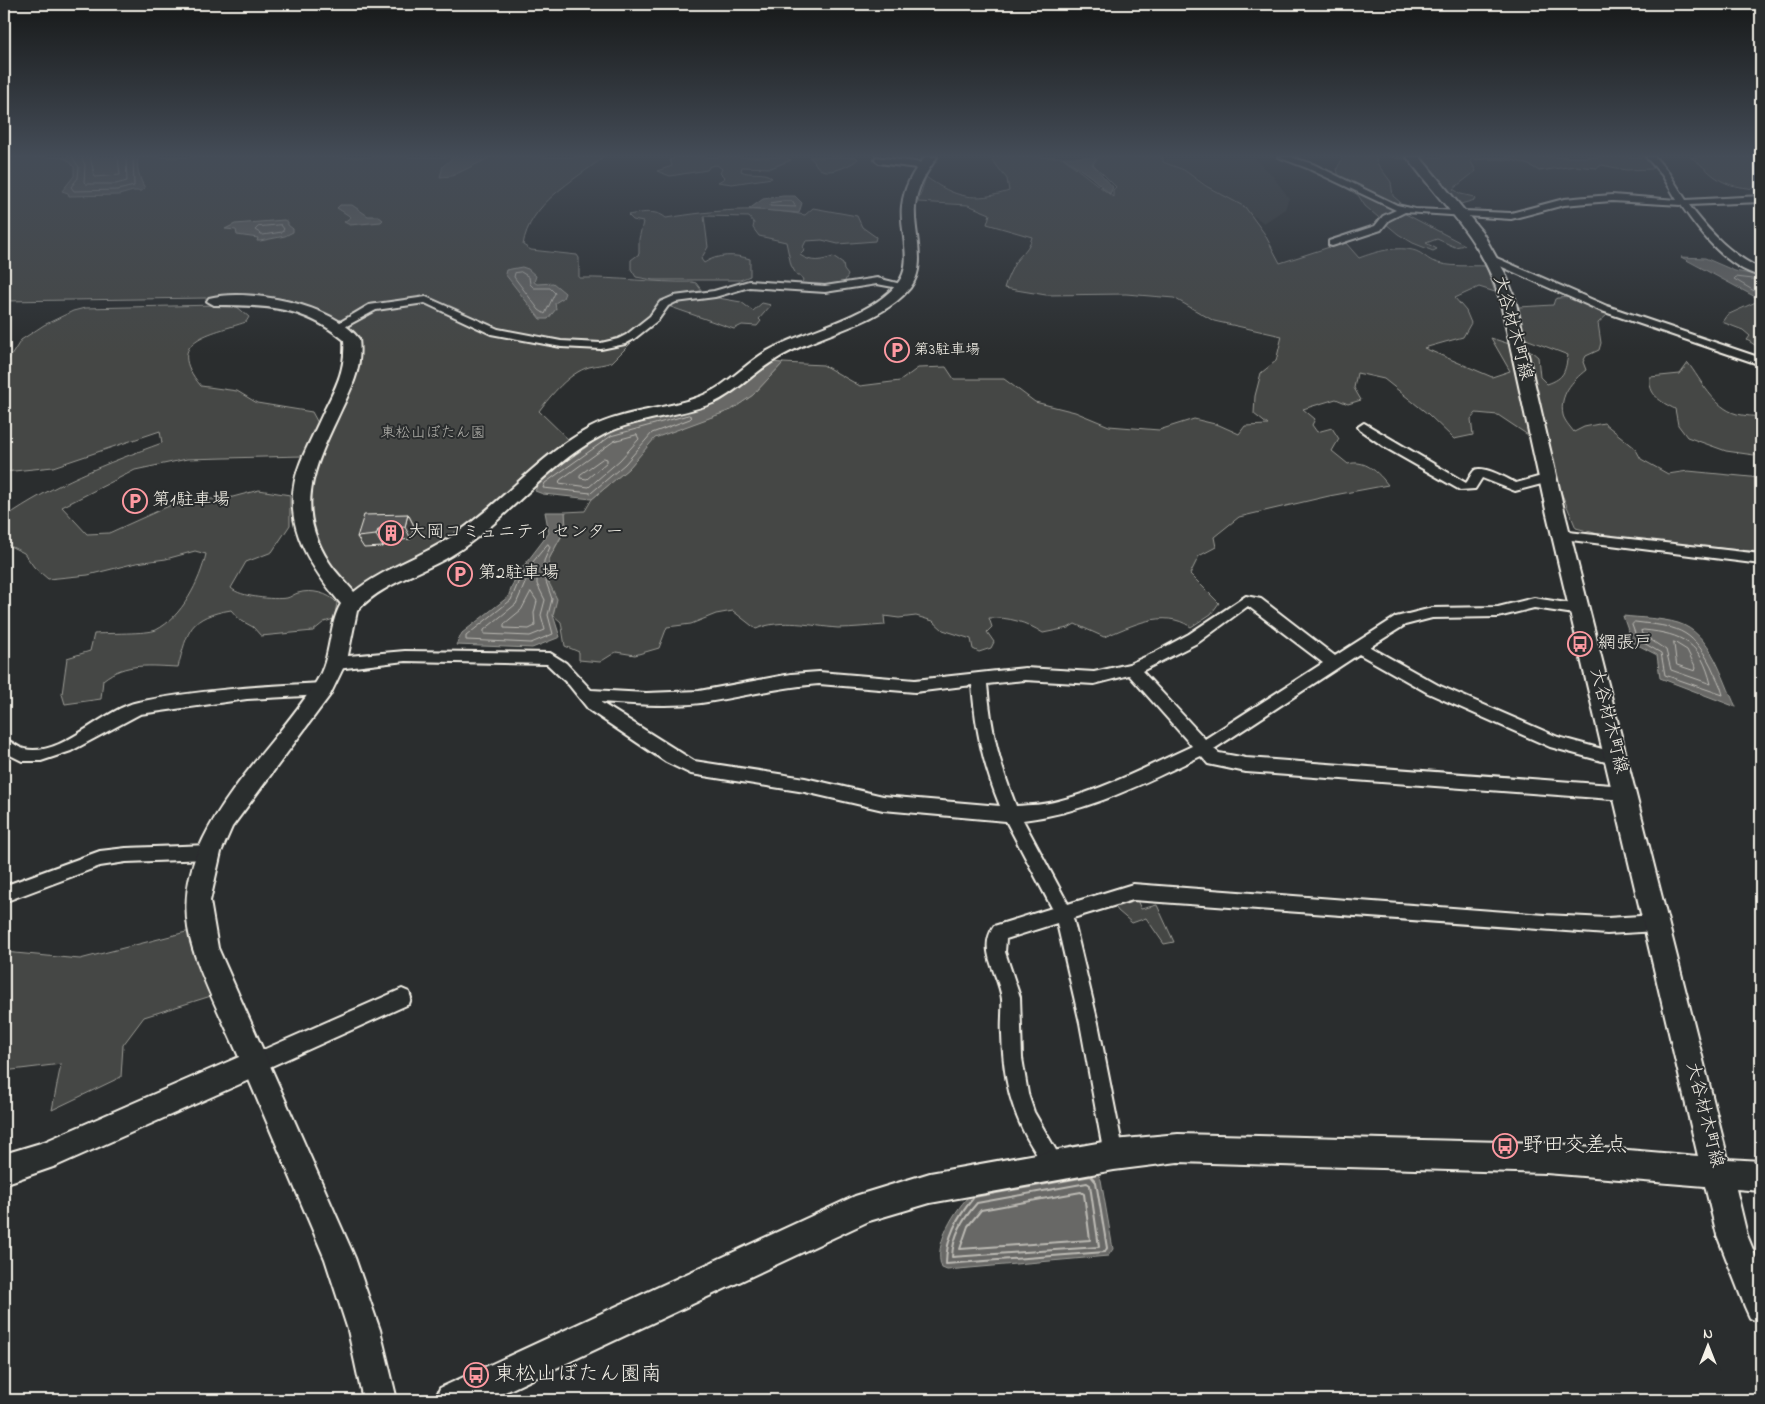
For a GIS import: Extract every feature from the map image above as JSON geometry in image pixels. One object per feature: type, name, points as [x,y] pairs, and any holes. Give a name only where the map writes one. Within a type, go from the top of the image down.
[{"type":"street","points":[[380,1400],[364,1330],[340,1258],[205,948],[198,901],[209,852],[223,821],[323,689],[337,663],[348,609],[352,603],[465,538],[490,519],[552,462],[586,437],[627,420],[709,398],[771,355],[873,309],[904,286],[912,269],[908,223]]},
{"type":"street","points":[[1332,243],[1378,228],[1382,223]]},
{"type":"street","name":"大谷材木町線","points":[[1467,223],[1492,259],[1504,290],[1549,478],[1560,535],[1581,610],[1732,1235],[1761,1307]]},
{"type":"street","points":[[1700,223],[1720,248],[1761,273]]},
{"type":"street","points":[[1492,259],[1603,308],[1761,362]]},
{"type":"street","points":[[337,327],[373,307],[426,300],[495,332],[561,344],[601,346],[621,342],[630,337],[654,318],[664,304],[674,300],[715,294],[749,284],[825,289],[877,281],[904,286]]},
{"type":"street","points":[[214,301],[268,300],[308,311],[337,327],[351,339],[353,359],[344,386],[309,462],[303,482],[300,509],[312,548],[322,567],[352,603]]},
{"type":"street","points":[[1364,426],[1390,445],[1464,487],[1471,486],[1479,473],[1490,475],[1514,487],[1549,478]]},
{"type":"street","points":[[1560,535],[1761,559]]},
{"type":"street","points":[[590,696],[646,699],[699,697],[791,680],[819,678],[916,686],[1024,674],[1094,678],[1132,669],[1194,638],[1246,601],[1256,603],[1334,663]]},
{"type":"street","points":[[337,663],[405,656],[542,658],[557,663],[578,687],[590,696],[594,706],[672,757],[691,767],[805,785],[883,803],[1011,814],[1056,810],[1125,785],[1204,747],[1231,732],[1358,647],[1401,621],[1432,613],[1489,613],[1534,603],[1581,610]]},
{"type":"street","points":[[1358,647],[1432,689],[1555,743],[1617,759]]},
{"type":"street","points":[[1132,669],[1214,759],[1246,765],[1625,792]]},
{"type":"street","points":[[978,679],[983,727],[995,773],[1011,814],[1063,912],[1089,1023],[1114,1155]]},
{"type":"street","points":[[4,745],[22,755],[41,755],[66,747],[137,708],[247,693],[323,689]]},
{"type":"street","points":[[4,894],[100,859],[126,855],[209,852]]},
{"type":"street","points":[[1055,1166],[1028,1121],[1020,1102],[1012,1052],[1013,1005],[1005,974],[994,946],[996,936],[1000,932],[1133,892],[1545,923],[1607,926],[1657,923]]},
{"type":"street","points":[[4,1169],[46,1156],[402,998]]},
{"type":"street","points":[[452,1400],[729,1269],[866,1207],[930,1188],[1114,1155],[1178,1148],[1546,1158],[1761,1176]]},
{"type":"green space","name":"東松山ぼたん園","points":[[4,223],[531,223],[523,245],[531,250],[577,255],[579,258],[579,278],[692,282],[696,283],[702,291],[701,295],[741,302],[753,311],[762,303],[771,305],[759,319],[761,321],[757,326],[742,325],[734,329],[668,306],[612,362],[589,367],[574,374],[539,411],[572,443],[462,533],[355,593],[351,592],[325,562],[307,509],[315,468],[359,361],[360,355],[356,338],[351,329],[342,320],[340,321],[300,303],[273,297],[4,301]]},
{"type":"green space","points":[[643,223],[705,223],[708,247],[701,259],[704,263],[726,256],[750,259],[750,276],[740,280],[653,280],[636,277],[631,269],[631,260],[639,254],[639,239]]},
{"type":"green space","points":[[754,223],[860,223],[862,227],[876,237],[875,241],[838,244],[822,240],[806,241],[803,247],[805,250],[800,255],[816,260],[833,257],[843,264],[844,270],[848,275],[844,283],[804,287],[801,284],[803,280],[801,276],[797,276],[791,265],[786,242],[759,236],[753,228]]},
{"type":"green space","points":[[1256,223],[1280,263],[1345,242],[1359,258],[1394,249],[1409,249],[1420,253],[1432,261],[1445,265],[1486,266],[1495,292],[1479,287],[1455,298],[1466,311],[1471,323],[1463,337],[1424,348],[1492,377],[1510,371],[1491,338],[1531,351],[1538,357],[1540,377],[1547,384],[1553,382],[1565,370],[1568,355],[1526,339],[1518,316],[1519,307],[1553,305],[1555,299],[1561,298],[1591,303],[1607,315],[1598,323],[1601,343],[1599,350],[1586,356],[1583,362],[1586,370],[1576,379],[1565,395],[1562,408],[1566,421],[1574,432],[1584,427],[1604,423],[1635,448],[1641,459],[1668,474],[1688,471],[1761,478],[1761,552],[1613,538],[1576,528],[1561,492],[1546,447],[1498,415],[1476,413],[1471,419],[1473,435],[1454,439],[1428,414],[1384,379],[1357,373],[1354,388],[1361,400],[1348,404],[1336,399],[1303,409],[1315,419],[1312,425],[1317,432],[1332,428],[1339,439],[1332,451],[1348,464],[1360,463],[1371,468],[1388,485],[1329,496],[1239,517],[1214,537],[1216,547],[1199,556],[1190,574],[1219,603],[1211,614],[1191,627],[1170,619],[1159,619],[1136,624],[1104,637],[1075,624],[1068,628],[1043,633],[1017,621],[989,618],[992,627],[987,632],[994,642],[991,648],[979,652],[973,649],[971,639],[943,630],[933,621],[916,616],[899,618],[884,616],[885,625],[838,628],[786,623],[756,629],[733,611],[716,614],[691,624],[667,627],[659,648],[635,655],[616,652],[600,662],[579,660],[579,652],[565,646],[561,622],[553,615],[548,581],[549,559],[565,530],[565,512],[585,511],[592,499],[629,468],[655,437],[731,410],[753,395],[783,363],[823,365],[860,386],[900,381],[918,368],[946,367],[954,379],[1004,379],[1035,402],[1075,412],[1109,426],[1159,430],[1194,419],[1219,425],[1239,434],[1245,426],[1268,425],[1254,414],[1255,396],[1261,373],[1276,361],[1282,336],[1214,321],[1174,298],[1126,294],[1046,295],[1004,288],[1016,261],[1032,237],[987,224]]},
{"type":"green space","points":[[1384,223],[1422,223],[1465,245],[1455,247],[1437,239],[1426,243],[1437,249],[1433,251],[1413,243]]},
{"type":"green space","points":[[1758,301],[1761,302],[1761,349],[1747,340],[1750,336],[1743,330],[1722,322],[1727,315]]},
{"type":"green space","points":[[235,305],[249,317],[246,322],[219,330],[196,341],[189,348],[187,358],[190,370],[201,386],[237,391],[257,403],[312,412],[318,423],[302,456],[187,459],[135,470],[62,507],[87,534],[109,533],[180,501],[229,498],[259,490],[290,495],[290,525],[272,552],[246,562],[231,588],[249,596],[274,599],[287,598],[297,593],[308,591],[319,593],[337,603],[334,619],[324,622],[313,631],[261,636],[253,627],[240,620],[231,610],[217,613],[198,621],[192,627],[178,667],[139,666],[120,670],[103,680],[101,699],[65,704],[62,694],[67,658],[90,651],[94,634],[151,631],[165,624],[182,607],[188,597],[199,575],[206,554],[195,551],[88,575],[48,579],[34,567],[24,553],[4,543],[4,518],[42,495],[81,475],[162,443],[160,431],[53,467],[4,472],[4,367],[21,340],[44,325],[73,311],[85,308]]},
{"type":"green space","points":[[1688,363],[1709,393],[1721,406],[1737,414],[1761,417],[1761,456],[1726,451],[1687,437],[1678,425],[1675,409],[1660,401],[1653,393],[1650,377],[1680,374]]},
{"type":"green space","points":[[1136,898],[1141,909],[1157,905],[1174,942],[1164,944],[1146,918],[1132,923],[1114,905]]},
{"type":"green space","points":[[190,931],[211,996],[144,1017],[123,1045],[121,1077],[52,1110],[61,1064],[4,1071],[4,952],[80,959]]},
{"type":"water","points":[[288,223],[293,232],[285,236],[257,241],[258,238],[237,235],[236,230],[225,229],[235,224]]},
{"type":"water","points":[[345,223],[376,223],[350,225]]},
{"type":"water","points":[[1681,257],[1705,258],[1735,271],[1761,276],[1761,300]]},
{"type":"water","points":[[522,267],[528,269],[536,276],[534,282],[537,284],[553,283],[565,293],[563,298],[555,303],[556,309],[548,319],[540,319],[505,274],[506,270]]},
{"type":"water","points":[[772,362],[783,363],[753,395],[731,410],[655,438],[629,468],[592,499],[543,494],[535,491],[540,480],[609,431],[720,402]]},
{"type":"water","points":[[545,512],[565,512],[566,527],[549,559],[548,581],[557,599],[553,615],[560,637],[532,648],[456,645],[462,633],[508,597],[516,576],[549,533]]},
{"type":"water","points":[[1623,616],[1678,623],[1689,628],[1699,636],[1714,658],[1736,707],[1660,678],[1657,655],[1632,642]]},
{"type":"water","points":[[1097,1172],[1101,1180],[1113,1249],[1108,1256],[947,1270],[942,1268],[940,1249],[947,1228],[959,1208],[972,1193]]},
{"type":"building","points":[[408,514],[405,527],[378,530],[376,535],[357,537],[364,515]]},
{"type":"place","name":"第3駐車場","points":[[897,350]]},
{"type":"place","name":"第1駐車場","points":[[135,501]]},
{"type":"place","name":"大岡コミュニティセンター","points":[[391,533]]},
{"type":"place","name":"第2駐車場","points":[[460,574]]},
{"type":"place","name":"網張戸","points":[[1580,644]]},
{"type":"place","name":"野田交差点","points":[[1505,1146]]},
{"type":"place","name":"東松山ぼたん園南","points":[[476,1375]]}]
